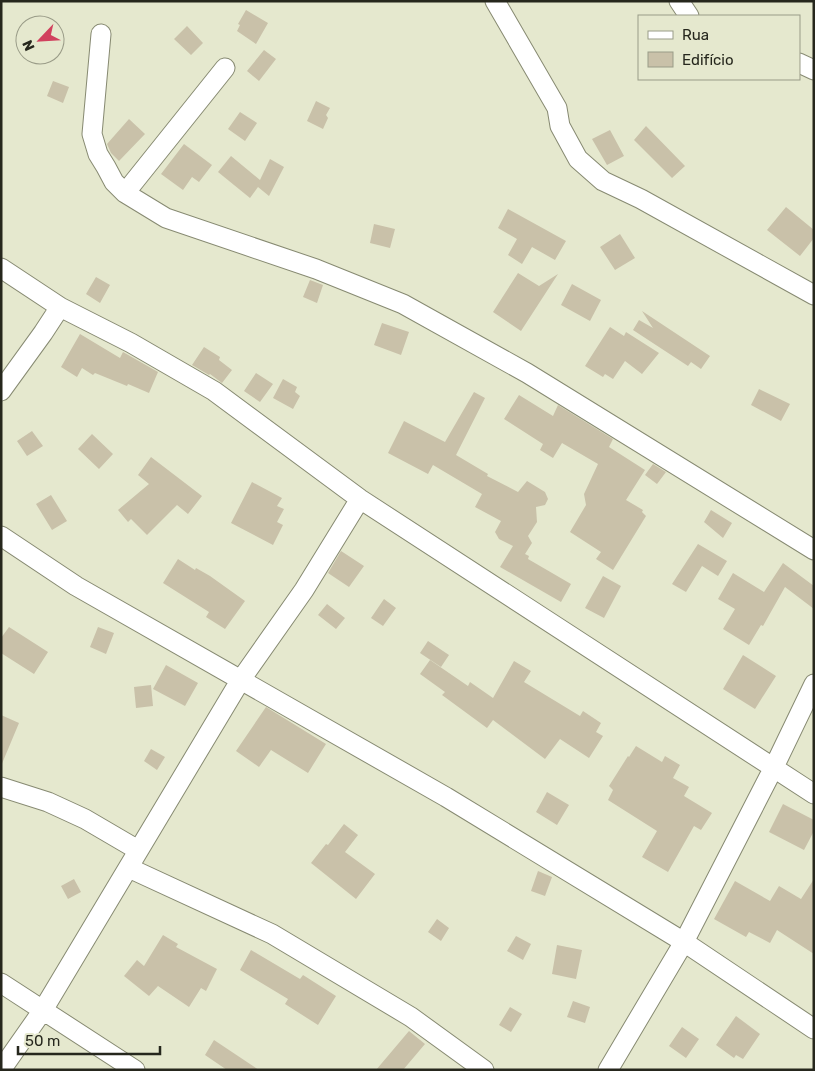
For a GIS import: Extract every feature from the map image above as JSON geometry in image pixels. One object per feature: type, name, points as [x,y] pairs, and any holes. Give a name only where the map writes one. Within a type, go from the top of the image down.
[{"type":"street","points":[[495,1],[557,108],[560,126],[578,158],[590,170],[603,181],[641,199],[814,295]]},
{"type":"street","points":[[679,1],[688,15]]},
{"type":"street","points":[[101,34],[92,134],[98,154],[114,182],[125,193],[166,218],[316,269],[403,304],[527,373],[814,550]]},
{"type":"street","points":[[800,63],[814,70]]},
{"type":"street","points":[[125,193],[225,68]]},
{"type":"street","points":[[1,268],[60,307],[131,343],[214,391],[360,499],[814,794]]},
{"type":"street","points":[[1,391],[60,307]]},
{"type":"street","points":[[1,1070],[43,1010],[130,868],[138,850],[240,681],[304,590],[360,499]]},
{"type":"street","points":[[1,536],[76,586],[446,797],[684,942],[814,1030]]},
{"type":"street","points":[[608,1070],[684,942],[774,767],[814,684]]},
{"type":"street","points":[[1,788],[48,802],[78,815],[138,850]]},
{"type":"street","points":[[130,868],[272,934],[411,1017],[484,1070]]},
{"type":"street","points":[[1,984],[135,1070]]},
{"type":"building","points":[[246,10],[268,23],[256,44],[237,31],[240,25],[238,24]]},
{"type":"building","points":[[187,26],[203,43],[191,55],[174,39]]},
{"type":"building","points":[[264,50],[276,59],[259,81],[247,71]]},
{"type":"building","points":[[53,81],[69,87],[63,103],[47,96]]},
{"type":"building","points":[[316,101],[330,108],[326,115],[328,118],[323,129],[307,121]]},
{"type":"building","points":[[240,112],[257,123],[245,141],[228,129]]},
{"type":"building","points":[[129,119],[145,134],[119,161],[111,153],[107,144]]},
{"type":"building","points":[[646,126],[685,166],[672,178],[634,140]]},
{"type":"building","points":[[610,130],[624,156],[607,165],[592,139]]},
{"type":"building","points":[[184,144],[212,165],[199,182],[192,177],[183,190],[161,174]]},
{"type":"building","points":[[231,156],[260,180],[270,159],[284,167],[269,196],[258,187],[250,198],[218,172]]},
{"type":"building","points":[[786,207],[814,230],[814,238],[800,256],[767,230]]},
{"type":"building","points":[[508,209],[566,241],[555,260],[532,247],[522,264],[508,255],[517,239],[498,228]]},
{"type":"building","points":[[374,224],[395,229],[390,248],[370,243]]},
{"type":"building","points":[[620,234],[635,258],[615,270],[600,247]]},
{"type":"building","points":[[518,273],[539,286],[558,274],[521,331],[493,312]]},
{"type":"building","points":[[96,277],[110,285],[100,303],[86,294]]},
{"type":"building","points":[[310,280],[323,285],[317,303],[303,297]]},
{"type":"building","points":[[572,284],[601,300],[590,321],[561,305]]},
{"type":"building","points":[[642,311],[710,356],[701,369],[691,362],[688,366],[633,330],[639,320],[653,328]]},
{"type":"building","points":[[382,323],[409,332],[401,355],[374,345]]},
{"type":"building","points":[[610,327],[624,336],[626,332],[659,353],[642,374],[625,361],[613,379],[605,374],[603,377],[585,366]]},
{"type":"building","points":[[80,334],[120,358],[123,352],[158,372],[149,393],[95,373],[93,375],[82,368],[77,377],[61,367]]},
{"type":"building","points":[[204,347],[220,357],[219,360],[232,370],[222,383],[210,374],[192,365]]},
{"type":"building","points":[[256,373],[273,384],[260,402],[244,391]]},
{"type":"building","points":[[283,379],[297,387],[295,392],[300,396],[293,409],[273,398]]},
{"type":"building","points":[[759,389],[790,404],[781,421],[751,405]]},
{"type":"building","points":[[474,392],[485,398],[456,455],[488,474],[487,476],[518,492],[527,481],[545,492],[548,499],[545,505],[536,507],[537,522],[528,536],[532,543],[525,554],[529,556],[528,559],[571,584],[561,602],[500,567],[513,546],[499,539],[495,532],[501,521],[475,507],[482,494],[433,465],[428,474],[388,453],[404,421],[445,442]]},
{"type":"building","points":[[519,395],[553,416],[558,405],[613,439],[609,447],[645,470],[626,500],[643,510],[642,512],[646,516],[613,570],[596,559],[601,552],[570,532],[586,505],[584,494],[598,464],[562,443],[553,458],[540,450],[543,444],[504,419]]},
{"type":"building","points":[[32,431],[43,446],[27,456],[17,441]]},
{"type":"building","points":[[92,434],[113,454],[99,469],[78,449]]},
{"type":"building","points":[[151,457],[202,496],[188,514],[177,505],[147,535],[131,519],[128,522],[118,510],[149,484],[138,475]]},
{"type":"building","points":[[653,464],[666,472],[657,484],[645,475]]},
{"type":"building","points":[[252,482],[282,498],[277,506],[284,509],[277,522],[283,525],[273,545],[231,523]]},
{"type":"building","points":[[51,495],[67,521],[52,530],[36,504]]},
{"type":"building","points":[[711,510],[732,523],[723,538],[704,522]]},
{"type":"building","points":[[698,544],[727,561],[718,576],[702,566],[686,592],[672,584]]},
{"type":"building","points":[[341,551],[364,566],[349,587],[328,573]]},
{"type":"building","points":[[178,559],[195,570],[196,568],[210,576],[245,601],[225,629],[206,617],[209,612],[163,583]]},
{"type":"building","points":[[783,563],[814,586],[814,609],[785,587],[763,626],[761,625],[749,645],[723,629],[735,609],[718,599],[733,573],[764,592]]},
{"type":"building","points":[[603,576],[621,586],[604,618],[585,608]]},
{"type":"building","points":[[384,599],[396,608],[383,626],[371,618]]},
{"type":"building","points":[[327,604],[345,618],[336,629],[318,615]]},
{"type":"building","points":[[9,627],[48,652],[34,674],[1,653],[1,638]]},
{"type":"building","points":[[98,627],[114,633],[106,654],[90,647]]},
{"type":"building","points":[[428,641],[449,655],[441,667],[420,653]]},
{"type":"building","points":[[743,655],[776,676],[755,709],[723,689]]},
{"type":"building","points":[[430,660],[468,686],[470,682],[493,698],[514,661],[531,671],[524,682],[580,716],[583,711],[601,723],[596,732],[603,736],[589,758],[560,739],[545,759],[493,720],[487,728],[442,695],[445,692],[420,674]]},
{"type":"building","points":[[166,665],[198,683],[185,706],[153,689]]},
{"type":"building","points":[[151,685],[153,706],[136,708],[134,687]]},
{"type":"building","points":[[266,707],[326,744],[308,773],[271,750],[259,767],[236,751]]},
{"type":"building","points":[[1,715],[19,723],[1,766]]},
{"type":"building","points":[[636,746],[662,762],[665,756],[680,765],[673,778],[689,787],[684,796],[712,813],[701,830],[694,826],[668,872],[642,857],[657,831],[608,800],[613,790],[609,786]]},
{"type":"building","points":[[151,749],[165,757],[157,770],[144,761]]},
{"type":"building","points":[[547,792],[569,805],[557,825],[536,812]]},
{"type":"building","points":[[783,804],[814,820],[814,831],[804,850],[769,832]]},
{"type":"building","points":[[344,824],[358,835],[345,852],[375,874],[356,899],[311,863]]},
{"type":"building","points":[[538,871],[552,877],[545,896],[531,891]]},
{"type":"building","points":[[74,879],[81,892],[68,899],[61,886]]},
{"type":"building","points":[[814,879],[814,954],[777,930],[770,943],[749,932],[746,937],[714,919],[735,881],[770,901],[779,886],[801,899]]},
{"type":"building","points":[[437,919],[449,928],[441,941],[428,932]]},
{"type":"building","points":[[163,935],[178,944],[176,947],[217,969],[206,991],[201,988],[189,1007],[158,986],[149,996],[124,976],[137,960],[144,966]]},
{"type":"building","points":[[516,936],[531,944],[523,960],[507,951]]},
{"type":"building","points":[[557,945],[582,950],[576,979],[552,974]]},
{"type":"building","points":[[251,950],[300,979],[303,975],[336,996],[318,1025],[285,1004],[288,999],[240,970]]},
{"type":"building","points":[[573,1001],[590,1007],[585,1023],[567,1017]]},
{"type":"building","points":[[510,1007],[522,1014],[511,1032],[499,1025]]},
{"type":"building","points":[[736,1016],[760,1034],[743,1059],[736,1055],[734,1058],[716,1045]]},
{"type":"building","points":[[682,1027],[699,1039],[686,1058],[669,1046]]},
{"type":"building","points":[[409,1031],[425,1044],[403,1070],[376,1070]]},
{"type":"building","points":[[214,1040],[259,1070],[227,1070],[205,1055]]}]
